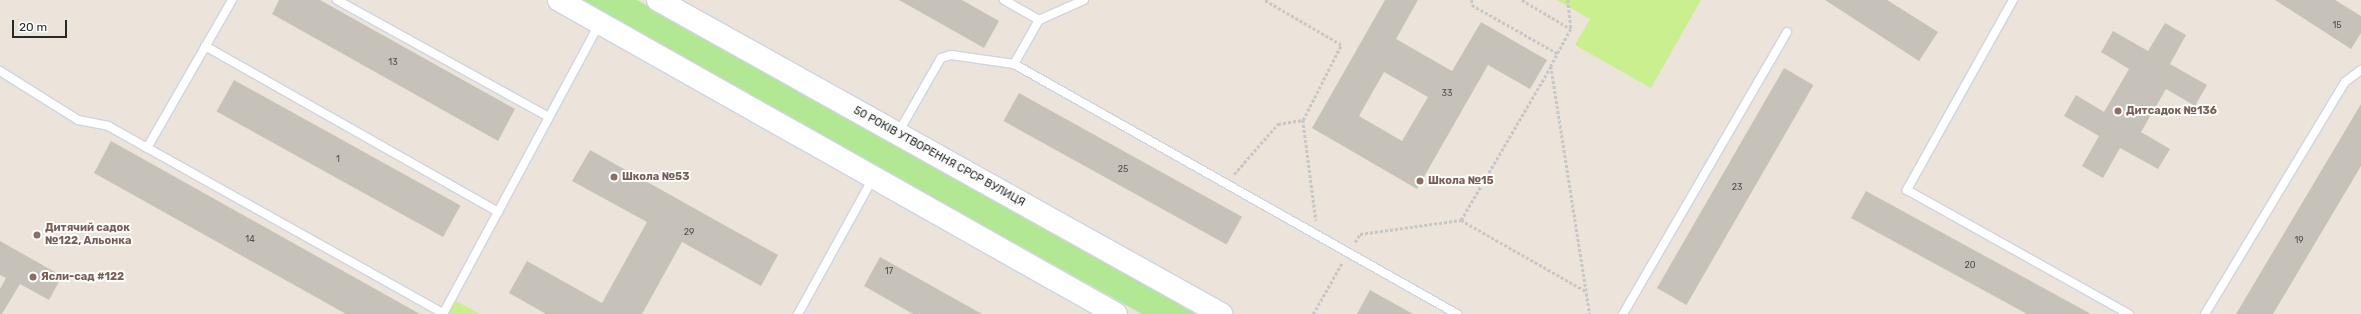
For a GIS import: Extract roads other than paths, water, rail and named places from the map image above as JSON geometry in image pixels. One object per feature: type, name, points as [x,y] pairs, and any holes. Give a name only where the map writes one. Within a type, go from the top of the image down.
[{"type":"main road","points":[[559,0],[1116,314]]},
{"type":"main road","name":"50 РОКІВ УТВОРЕННЯ СРСР ВУЛИЦЯ","points":[[658,0],[1221,314]]},
{"type":"lane","points":[[147,148],[232,0]]},
{"type":"lane","points":[[337,0],[549,117]]},
{"type":"lane","points":[[1004,0],[1039,20]]},
{"type":"lane","points":[[1014,64],[1039,20],[1084,0]]},
{"type":"lane","points":[[2013,0],[1907,190],[2129,314]]},
{"type":"lane","points":[[0,71],[78,120],[108,126],[443,314],[599,23]]},
{"type":"lane","points":[[1623,314],[1787,32]]},
{"type":"lane","points":[[205,46],[498,212]]},
{"type":"lane","points":[[898,134],[941,58],[951,55],[1014,64],[1457,314]]},
{"type":"lane","points":[[2205,314],[2345,82],[2361,70]]},
{"type":"lane","points":[[798,314],[832,248],[874,178]]},
{"type":"place","name":"Дитсадок №136","points":[[2118,111]]},
{"type":"place","name":"Школа №53","points":[[614,177]]},
{"type":"place","name":"Школа №15","points":[[1420,181]]},
{"type":"place","name":"Дитячий садок №122, Альонка","points":[[37,235]]},
{"type":"place","name":"Ясли-сад #122","points":[[33,277]]}]
